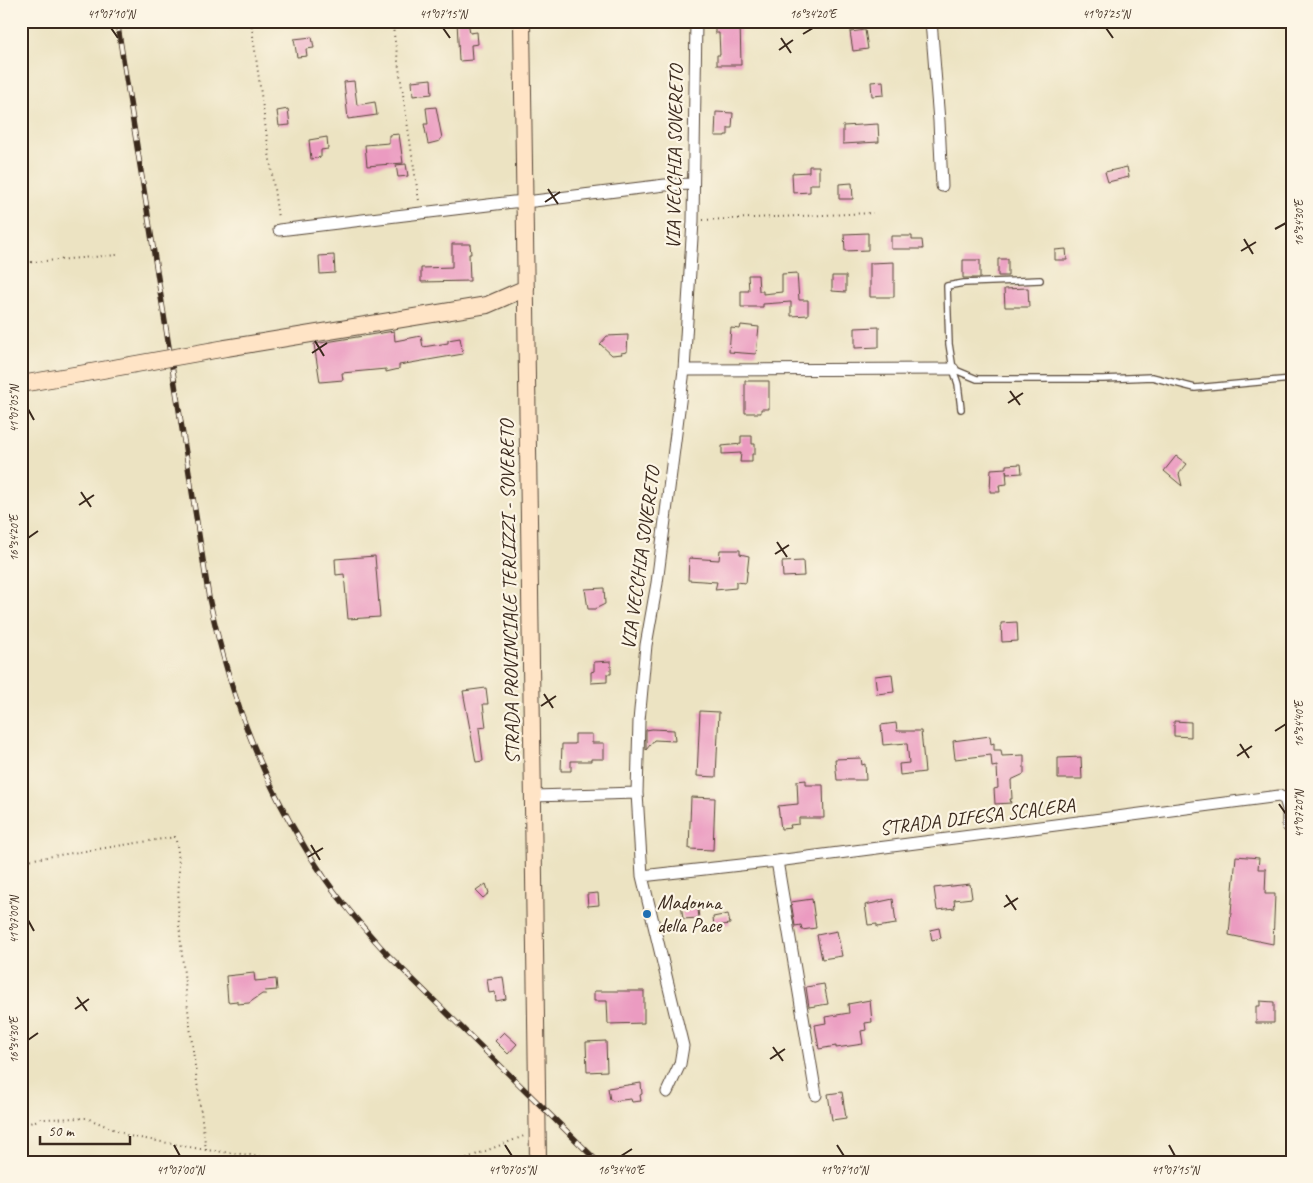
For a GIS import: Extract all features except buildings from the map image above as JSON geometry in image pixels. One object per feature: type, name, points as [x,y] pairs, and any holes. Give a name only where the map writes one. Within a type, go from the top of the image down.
[{"type":"street","name":"STRADA PROVINCIALE TERLIZZI - SOVERETO","points":[[522,21],[538,1162]]},
{"type":"street","name":"VIA VECCHIA SOVERETO","points":[[667,1092],[680,1064],[683,1046],[642,876],[638,794],[639,720],[646,645],[657,583],[684,370],[693,221],[696,21]]},
{"type":"street","points":[[931,21],[942,186]]},
{"type":"street","points":[[279,230],[665,185],[693,184]]},
{"type":"street","points":[[21,384],[487,304],[526,288]]},
{"type":"street","points":[[487,304],[526,308]]},
{"type":"street","points":[[684,370],[953,369]]},
{"type":"street","points":[[534,796],[638,794]]},
{"type":"street","name":"STRADA DIFESA SCALERA","points":[[642,876],[777,861],[1279,796],[1285,799],[1288,809],[1288,826],[1292,829]]},
{"type":"street","points":[[777,861],[816,1095]]},
{"type":"lane","points":[[960,409],[958,384],[953,369],[950,344],[947,286],[964,283],[1040,280]]},
{"type":"lane","points":[[953,369],[977,379],[1152,377],[1195,388],[1292,379]]},
{"type":"path","points":[[250,21],[279,230]]},
{"type":"path","points":[[392,21],[421,213]]},
{"type":"path","points":[[693,221],[873,213]]},
{"type":"path","points":[[21,263],[117,255]]},
{"type":"path","points":[[21,861],[175,837],[179,851],[177,904],[185,988],[206,1150]]},
{"type":"path","points":[[21,1126],[41,1119],[87,1118],[129,1136],[206,1150],[311,1162]]},
{"type":"path","points":[[457,1162],[538,1130]]},
{"type":"railway","points":[[117,21],[209,598],[228,673],[253,745],[268,780],[286,814],[326,880],[348,910],[389,956],[598,1162]]},
{"type":"place","name":"Madonna della Pace","points":[[647,914]]}]
